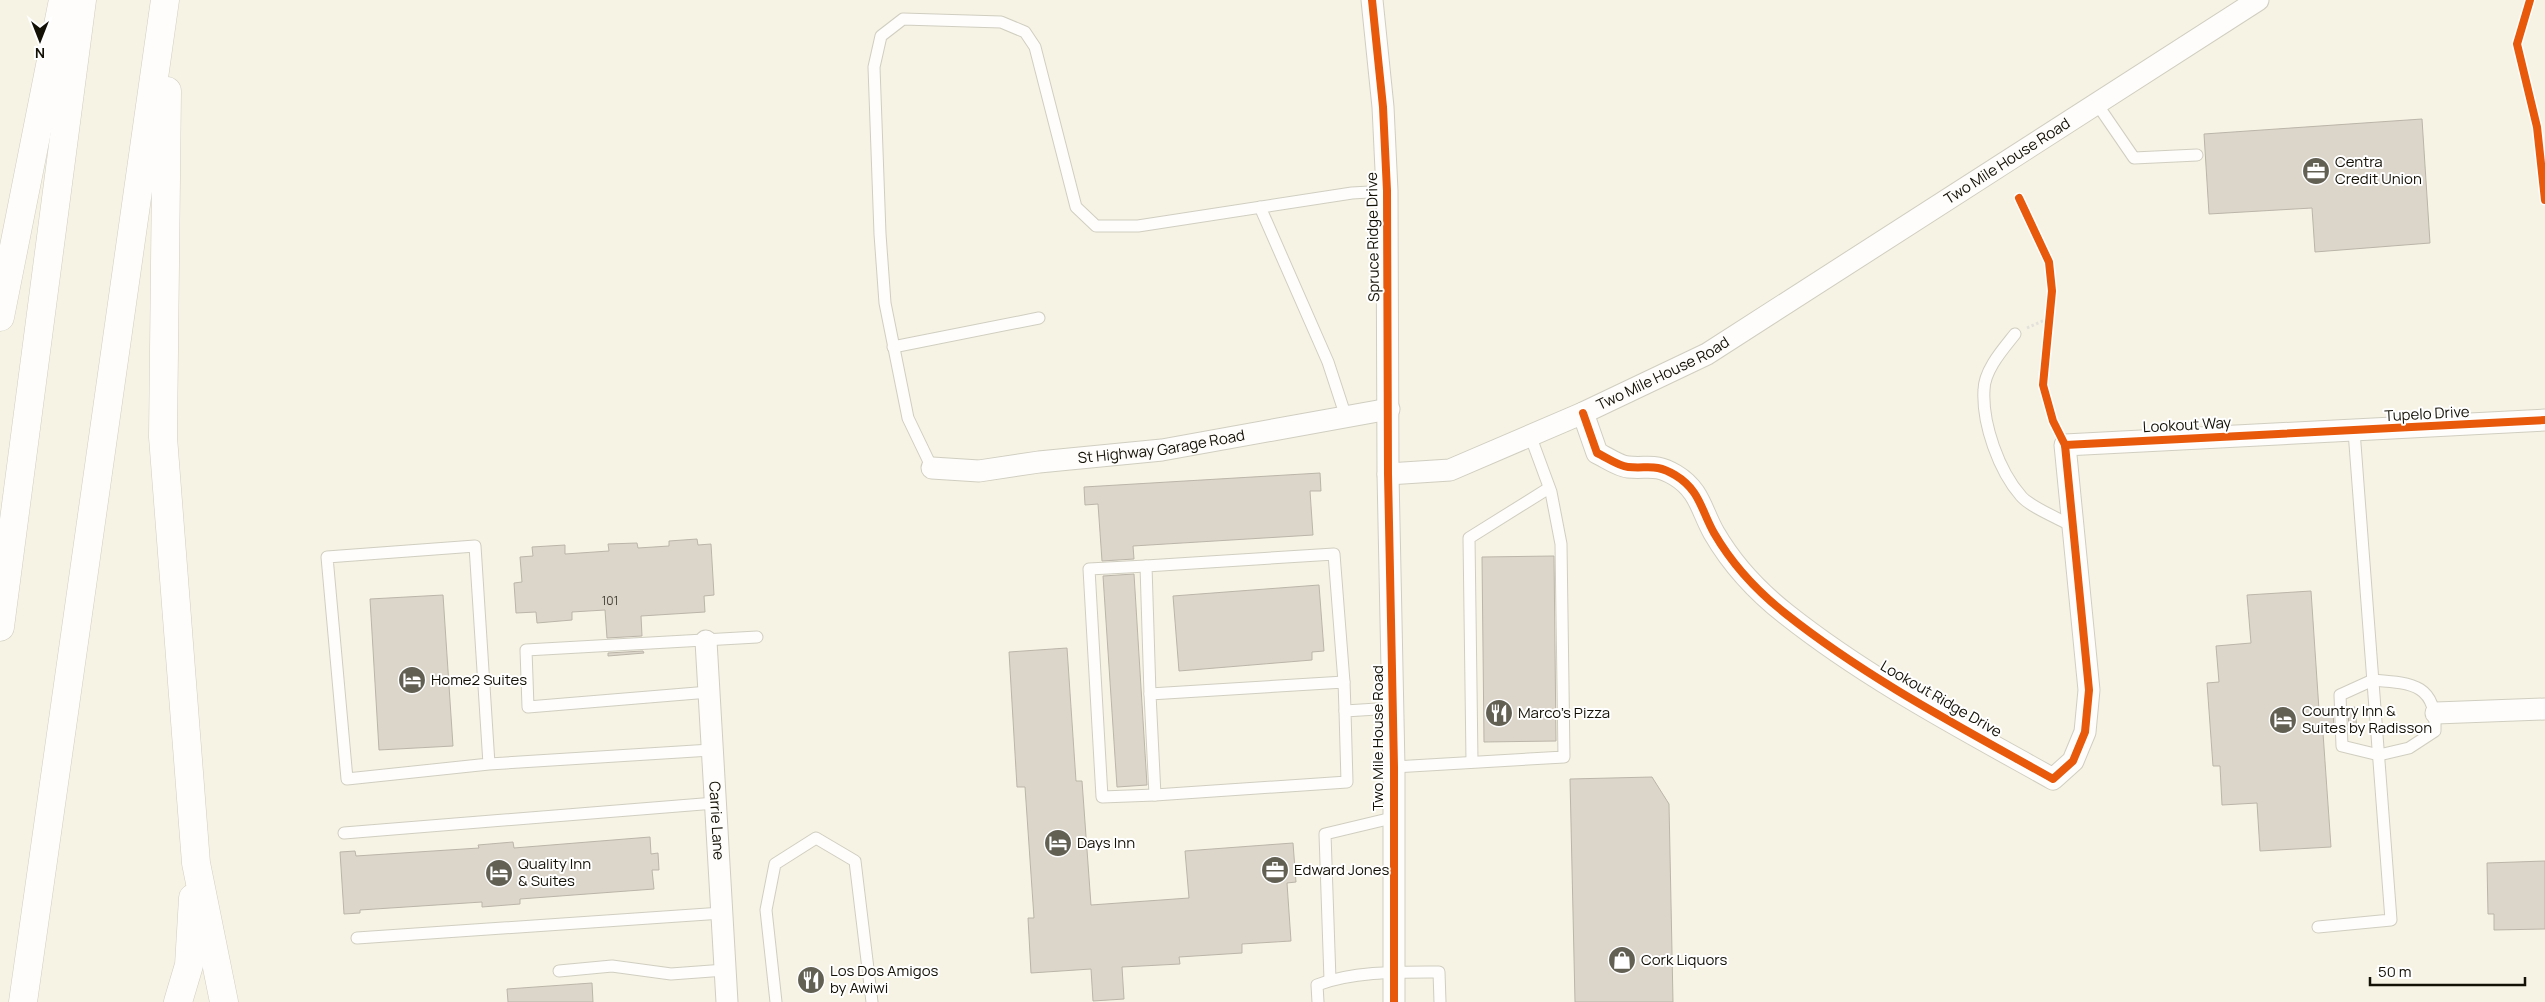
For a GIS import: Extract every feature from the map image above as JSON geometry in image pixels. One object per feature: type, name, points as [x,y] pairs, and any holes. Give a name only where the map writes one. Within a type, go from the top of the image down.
[{"type":"highway","points":[[0,317],[63,0]]},
{"type":"highway","points":[[0,627],[82,0]]},
{"type":"highway","points":[[166,0],[163,437],[196,863],[224,1002]]},
{"type":"highway","points":[[23,1002],[166,0]]},
{"type":"highway","points":[[178,1002],[188,965],[196,863]]},
{"type":"street","name":"Spruce Ridge Drive","points":[[1372,0],[1383,107],[1387,190],[1388,474]]},
{"type":"street","name":"Two Mile House Road","points":[[1394,1002],[1392,818],[1394,767],[1388,474],[1450,470],[1583,413],[1707,354],[2258,0]]},
{"type":"street","name":"St Highway Garage Road","points":[[932,468],[979,471],[1039,462],[1162,450],[1389,409]]},
{"type":"street","name":"Lookout Ridge Drive","points":[[1583,413],[1597,453],[1626,467],[1654,466],[1675,475],[1694,490],[1714,533],[1753,586],[1785,614],[1824,643],[1901,694],[2053,779],[2073,760],[2085,732],[2089,690],[2065,445]]},
{"type":"street","name":"Tupelo Drive","points":[[2310,433],[2545,420]]},
{"type":"street","name":"Lookout Way","points":[[2065,445],[2310,433]]},
{"type":"street","name":"Carrie Lane","points":[[706,641],[727,1002]]},
{"type":"street","points":[[2436,712],[2545,709]]},
{"type":"lane","points":[[932,468],[908,418],[885,303],[880,234],[874,67],[881,36],[903,19],[1001,22],[1025,32],[1036,47],[1076,207],[1096,226],[1138,226],[1352,193],[1387,190]]},
{"type":"lane","points":[[2097,104],[2134,158],[2197,155]]},
{"type":"lane","points":[[1260,207],[1316,332],[1346,417]]},
{"type":"lane","points":[[893,347],[1039,318]]},
{"type":"lane","points":[[2015,334],[1996,357],[1984,388],[1989,433],[2003,471],[2022,498],[2074,527]]},
{"type":"lane","points":[[2318,927],[2392,920],[2354,431]]},
{"type":"lane","points":[[1394,767],[1564,757],[1561,544],[1549,488],[1530,436]]},
{"type":"lane","points":[[1472,761],[1469,538],[1549,488]]},
{"type":"lane","points":[[489,764],[475,546],[327,557],[347,779],[489,764],[711,750]]},
{"type":"lane","points":[[1334,554],[1344,682],[1347,782],[1102,797],[1090,569],[1334,554]]},
{"type":"lane","points":[[1146,566],[1155,795]]},
{"type":"lane","points":[[709,692],[528,707],[526,650],[706,641],[757,636]]},
{"type":"lane","points":[[2373,680],[2408,682],[2426,692],[2436,712],[2435,731],[2410,748],[2378,755],[2342,746],[2340,694],[2373,680]]},
{"type":"lane","points":[[1150,694],[1344,682]]},
{"type":"lane","points":[[1344,711],[1393,708]]},
{"type":"lane","points":[[344,833],[715,803]]},
{"type":"lane","points":[[1330,980],[1326,834],[1392,818]]},
{"type":"lane","points":[[776,1002],[766,910],[775,864],[816,838],[855,861],[872,1002]]},
{"type":"lane","points":[[356,938],[722,912]]},
{"type":"lane","points":[[560,970],[612,966],[671,974],[725,970]]},
{"type":"lane","points":[[1318,1002],[1317,985],[1330,980],[1394,972],[1439,972],[1440,1002]]},
{"type":"path","points":[[2020,198],[2049,262],[2052,291],[2043,385],[2053,421],[2065,445]]},
{"type":"path","points":[[2015,334],[2049,318]]},
{"type":"building","name":"Centra Credit Union","points":[[2422,119],[2430,243],[2315,252],[2312,208],[2209,214],[2204,134]]},
{"type":"building","points":[[1320,473],[1321,491],[1310,491],[1313,535],[1133,546],[1134,559],[1102,561],[1098,504],[1085,505],[1084,487]]},
{"type":"building","points":[[697,539],[698,545],[711,544],[714,595],[704,596],[705,612],[641,616],[642,636],[607,638],[605,610],[572,612],[572,620],[537,623],[536,612],[516,613],[514,583],[522,582],[520,557],[533,556],[532,547],[565,545],[565,554],[609,551],[608,544],[637,543],[638,548],[669,546],[669,541]]},
{"type":"building","points":[[1554,556],[1556,741],[1484,742],[1482,557]]},
{"type":"building","points":[[1134,574],[1147,785],[1117,787],[1103,576]]},
{"type":"building","points":[[1319,585],[1324,651],[1312,652],[1312,660],[1179,671],[1173,596]]},
{"type":"building","name":"Country Inn & Suites by Radisson","points":[[2311,591],[2319,710],[2333,709],[2334,732],[2323,733],[2331,847],[2260,851],[2257,803],[2222,805],[2220,766],[2213,766],[2207,683],[2219,682],[2216,646],[2251,643],[2247,595]]},
{"type":"building","points":[[443,595],[453,746],[379,750],[370,599]]},
{"type":"building","name":"Days Inn","points":[[1067,648],[1076,781],[1082,781],[1091,905],[1189,898],[1185,851],[1293,843],[1296,882],[1287,883],[1291,941],[1242,944],[1242,953],[1179,957],[1180,964],[1122,967],[1124,999],[1093,1001],[1091,969],[1031,973],[1028,918],[1034,918],[1025,787],[1017,787],[1009,652]]},
{"type":"building","points":[[643,651],[644,653],[608,656],[608,653]]},
{"type":"building","points":[[2355,707],[2357,730],[2349,731],[2348,708]]},
{"type":"building","points":[[1652,777],[1669,804],[1673,1002],[1575,1002],[1570,779]]},
{"type":"building","points":[[650,837],[651,854],[658,853],[659,870],[652,870],[654,889],[520,899],[520,904],[482,907],[482,902],[360,910],[360,913],[344,914],[340,852],[355,851],[356,856],[479,848],[478,845],[513,842],[514,848]]},
{"type":"building","points":[[2545,861],[2545,929],[2494,930],[2494,914],[2488,914],[2487,863]]},
{"type":"building","points":[[592,983],[593,1002],[508,1002],[507,989]]},
{"type":"cycle path","points":[[1372,0],[1383,107],[1387,191],[1388,474],[1394,767],[1394,1002]]},
{"type":"cycle path","points":[[2530,0],[2517,44],[2537,127],[2545,200]]},
{"type":"cycle path","points":[[1583,413],[1597,453],[1624,466],[1652,467],[1668,471],[1690,487],[1699,501],[1714,533],[1729,556],[1756,587],[1786,614],[1817,638],[1916,702],[2053,779],[2073,761],[2085,732],[2089,690],[2065,445],[2053,421],[2043,385],[2052,291],[2049,262],[2019,198]]},
{"type":"cycle path","points":[[2065,445],[2545,420]]},
{"type":"place","name":"Centra Credit Union","points":[[2316,171]]},
{"type":"place","name":"Home2 Suites","points":[[412,680]]},
{"type":"place","name":"Marco's Pizza","points":[[1499,713]]},
{"type":"place","name":"Country Inn & Suites by Radisson","points":[[2283,720]]},
{"type":"place","name":"Days Inn","points":[[1058,843]]},
{"type":"place","name":"Edward Jones","points":[[1275,870]]},
{"type":"place","name":"Quality Inn & Suites","points":[[499,873]]},
{"type":"place","name":"Cork Liquors","points":[[1622,960]]},
{"type":"place","name":"Los Dos Amigos by Awiwi","points":[[811,980]]}]
